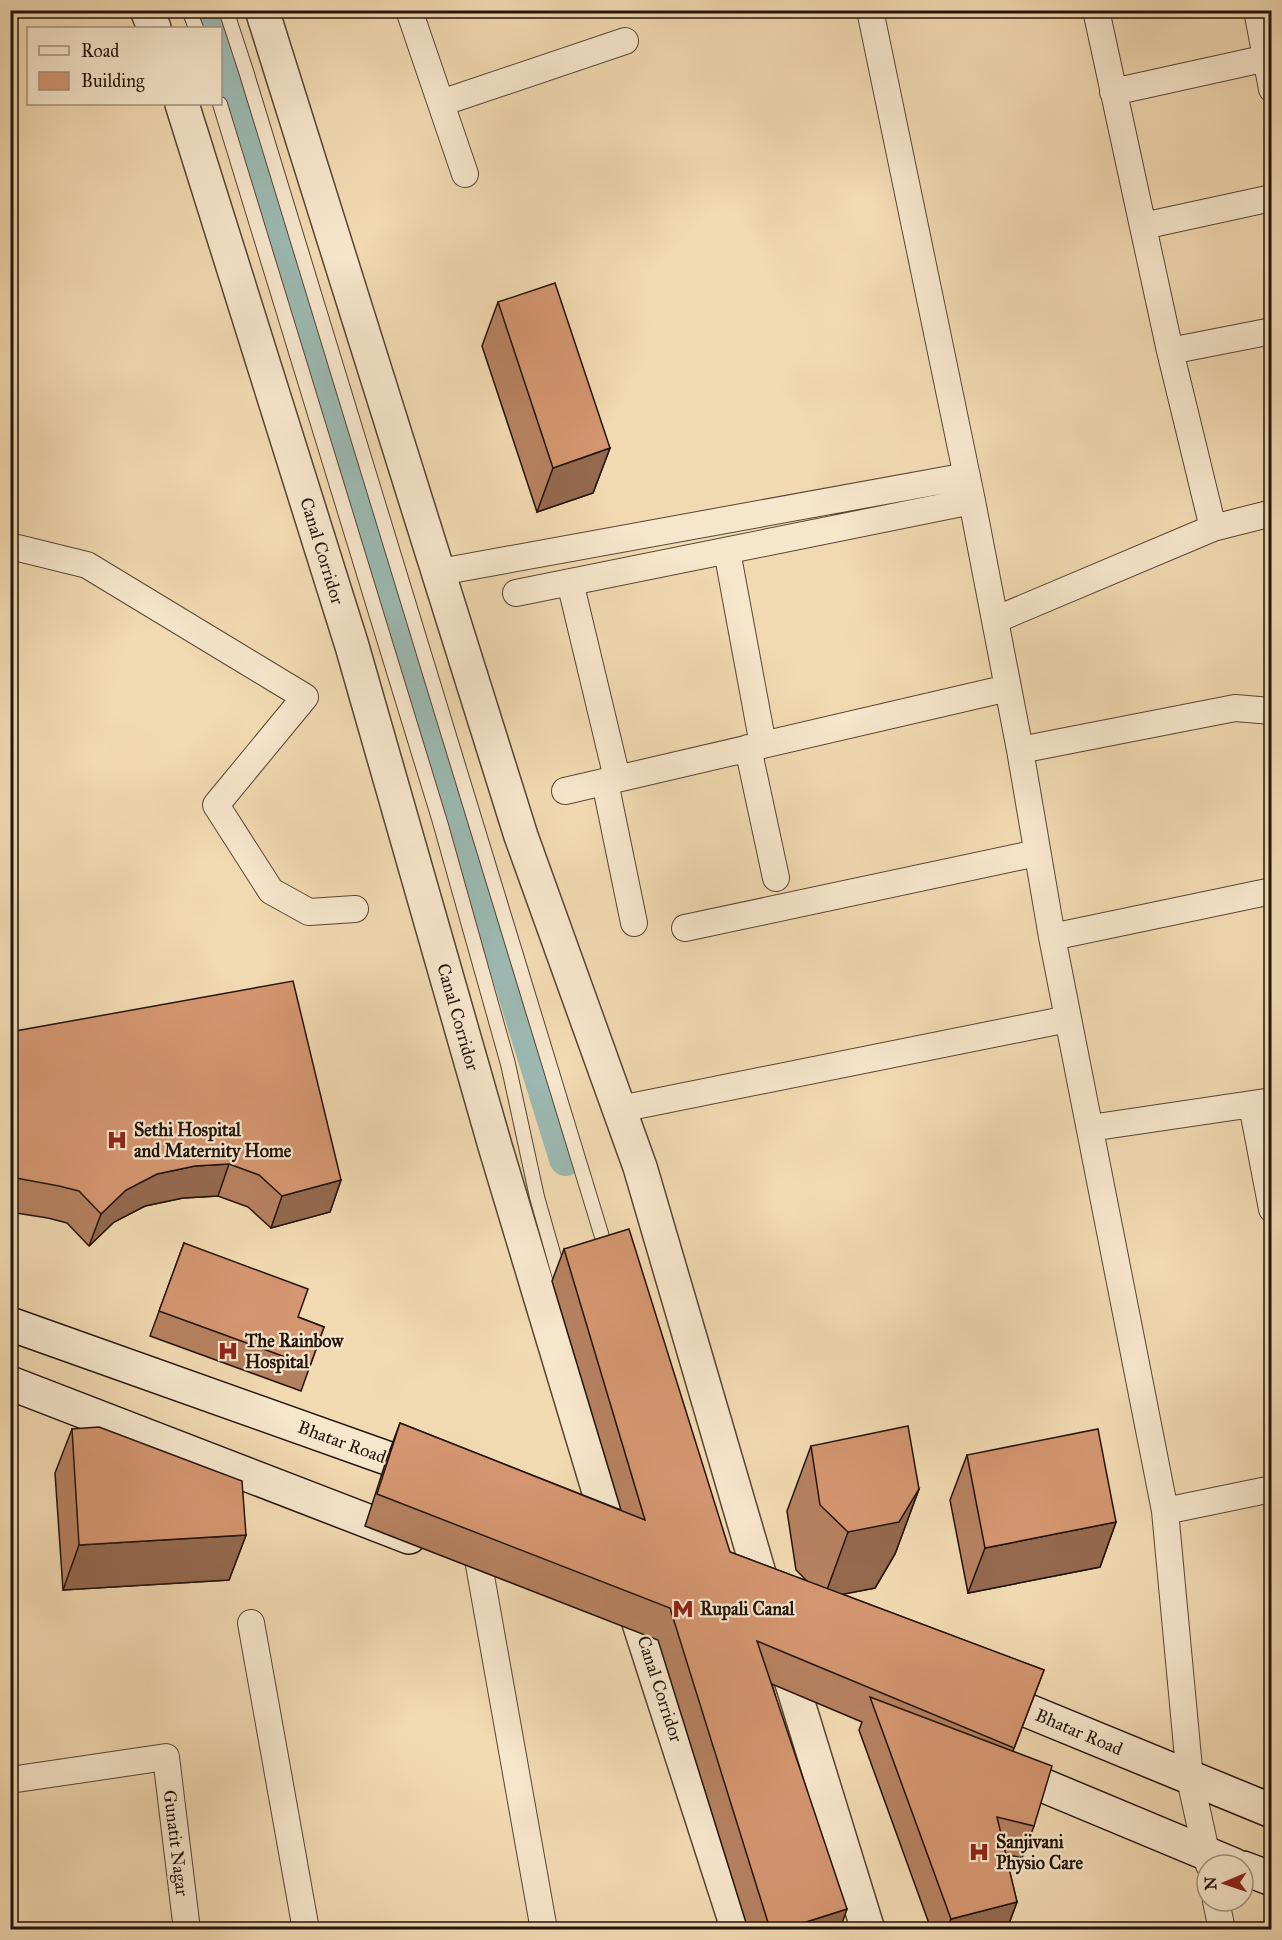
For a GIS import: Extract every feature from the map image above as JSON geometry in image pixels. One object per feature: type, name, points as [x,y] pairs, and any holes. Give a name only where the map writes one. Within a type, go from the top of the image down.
[{"type":"street","points":[[147,10],[154,27]]},
{"type":"street","points":[[262,10],[521,836],[640,1167],[767,1601],[868,1929]]},
{"type":"street","points":[[409,10],[465,174]]},
{"type":"street","points":[[870,10],[972,501],[1020,750],[1052,938],[1165,1511],[1190,1779],[1214,1853]]},
{"type":"street","points":[[1096,10],[1170,351],[1213,528]]},
{"type":"street","points":[[1257,10],[1269,58],[1272,89]]},
{"type":"street","points":[[441,103],[625,41]]},
{"type":"street","points":[[1113,92],[1269,58]]},
{"type":"street","name":"Canal Corridor","points":[[182,105],[352,646],[495,1146],[635,1614],[738,1929]]},
{"type":"street","points":[[1143,226],[1272,198]]},
{"type":"street","points":[[1170,351],[1272,331]]},
{"type":"street","points":[[440,572],[967,476]]},
{"type":"street","points":[[516,593],[972,501]]},
{"type":"street","points":[[995,620],[1213,528],[1272,513]]},
{"type":"street","points":[[10,549],[18,548],[87,565],[305,697],[216,804],[271,891],[309,912],[355,909]]},
{"type":"street","points":[[726,551],[776,878]]},
{"type":"street","points":[[570,582],[611,780],[634,923]]},
{"type":"street","points":[[565,791],[1008,688]]},
{"type":"street","points":[[1020,750],[1235,708],[1272,711]]},
{"type":"street","points":[[685,928],[1037,853]]},
{"type":"street","points":[[1052,938],[1272,891]]},
{"type":"street","points":[[620,1109],[1068,1019]]},
{"type":"street","points":[[1090,1128],[1262,1103],[1272,1209]]},
{"type":"street","name":"Bhatar Road","points":[[10,1324],[456,1483]]},
{"type":"street","points":[[10,1383],[457,1556],[513,1575]]},
{"type":"street","points":[[1165,1511],[1272,1489]]},
{"type":"street","points":[[579,1526],[649,1552]]},
{"type":"street","points":[[457,1556],[544,1929]]},
{"type":"street","points":[[736,1588],[800,1615]]},
{"type":"street","points":[[602,1603],[672,1628]]},
{"type":"street","points":[[251,1623],[306,1929]]},
{"type":"street","points":[[759,1664],[823,1691]]},
{"type":"street","name":"Bhatar Road","points":[[962,1683],[1272,1811]]},
{"type":"street","name":"Gunatit Nagar","points":[[10,1780],[166,1757],[187,1929]]},
{"type":"street","points":[[976,1757],[1198,1853]]},
{"type":"street","points":[[1255,1873],[1272,1879]]},
{"type":"street","points":[[1219,1913],[1222,1929]]},
{"type":"lane","points":[[189,10],[196,27]]},
{"type":"lane","points":[[226,10],[609,1262]]},
{"type":"lane","points":[[220,105],[440,822],[508,1064],[537,1197],[566,1299]]},
{"type":"building","points":[[555,283],[610,448],[553,468],[498,302]]},
{"type":"building","points":[[293,981],[341,1180],[282,1196],[259,1175],[229,1164],[195,1166],[157,1174],[126,1190],[101,1214],[79,1191],[16,1178],[10,1179],[10,1032]]},
{"type":"building","points":[[629,1229],[730,1552],[1044,1670],[1014,1748],[757,1641],[847,1909],[784,1929],[770,1929],[670,1608],[377,1494],[400,1423],[645,1520],[564,1249]]},
{"type":"building","points":[[184,1243],[308,1289],[298,1317],[324,1327],[310,1366],[159,1311]]},
{"type":"building","points":[[908,1426],[919,1489],[899,1522],[848,1532],[820,1505],[811,1446]]},
{"type":"building","points":[[99,1427],[242,1481],[246,1535],[79,1545],[72,1429]]},
{"type":"building","points":[[1098,1429],[1116,1522],[985,1548],[967,1455]]},
{"type":"building","points":[[870,1697],[1052,1766],[1034,1826],[997,1817],[1017,1902],[951,1919]]},
{"type":"waterway","points":[[209,10],[216,27]]},
{"type":"waterway","points":[[222,46],[566,1159]]},
{"type":"place","name":"Sethi Hospital and Maternity Home","points":[[117,1140]]},
{"type":"place","name":"The Rainbow Hospital","points":[[228,1351]]},
{"type":"place","name":"Rupali Canal","points":[[683,1609]]},
{"type":"place","name":"Sanjivani Physio Care","points":[[979,1852]]}]
